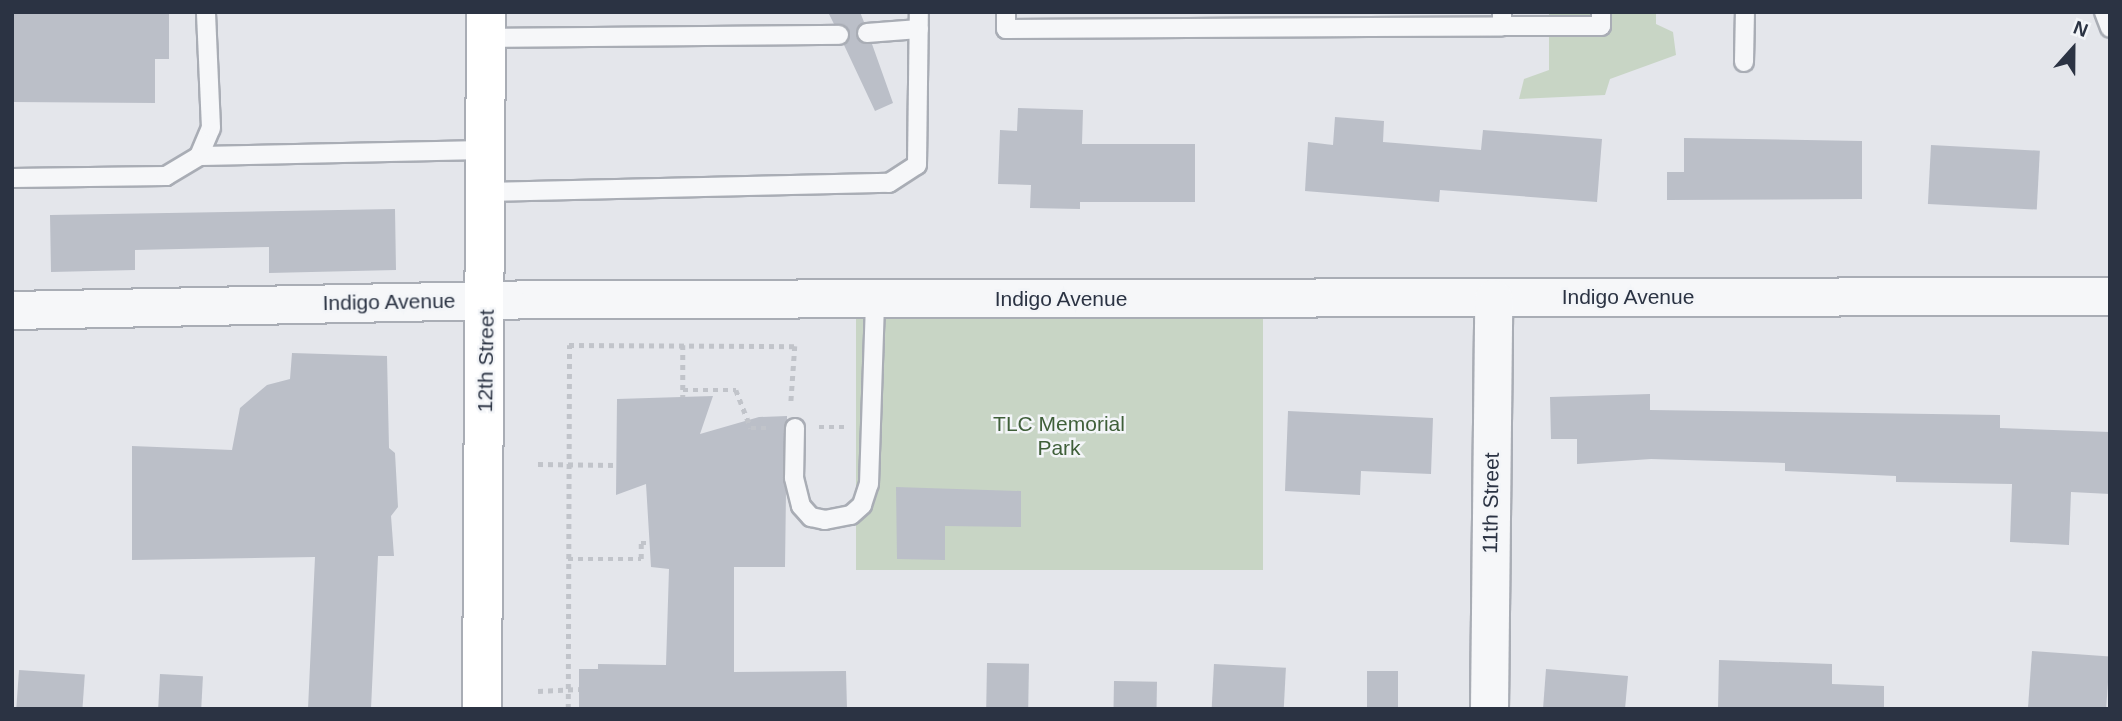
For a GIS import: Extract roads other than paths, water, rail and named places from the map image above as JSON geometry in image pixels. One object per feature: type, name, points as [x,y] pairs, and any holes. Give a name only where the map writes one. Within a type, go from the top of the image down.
[{"type":"main road","name":"12th Street","points":[[482,709],[486,25]]},
{"type":"street","name":"Indigo Avenue","points":[[12,310],[486,300],[2110,296]]},
{"type":"street","name":"11th Street","points":[[1489,709],[1493,298]]},
{"type":"lane","points":[[198,156],[211,128],[206,12]]},
{"type":"lane","points":[[1006,12],[1006,29],[1097,20],[1502,19],[1601,26],[1601,12]]},
{"type":"lane","points":[[1744,62],[1745,12]]},
{"type":"lane","points":[[2104,12],[2110,28]]},
{"type":"lane","points":[[486,192],[889,183],[917,165],[919,21],[867,33]]},
{"type":"lane","points":[[486,25],[839,34]]},
{"type":"lane","points":[[12,178],[166,176],[198,156],[486,150]]},
{"type":"lane","points":[[795,428],[797,495],[811,517],[839,520],[862,505],[869,484],[875,299]]},
{"type":"park label","name":"TLC Memorial Park","points":[[1059,436]]}]
